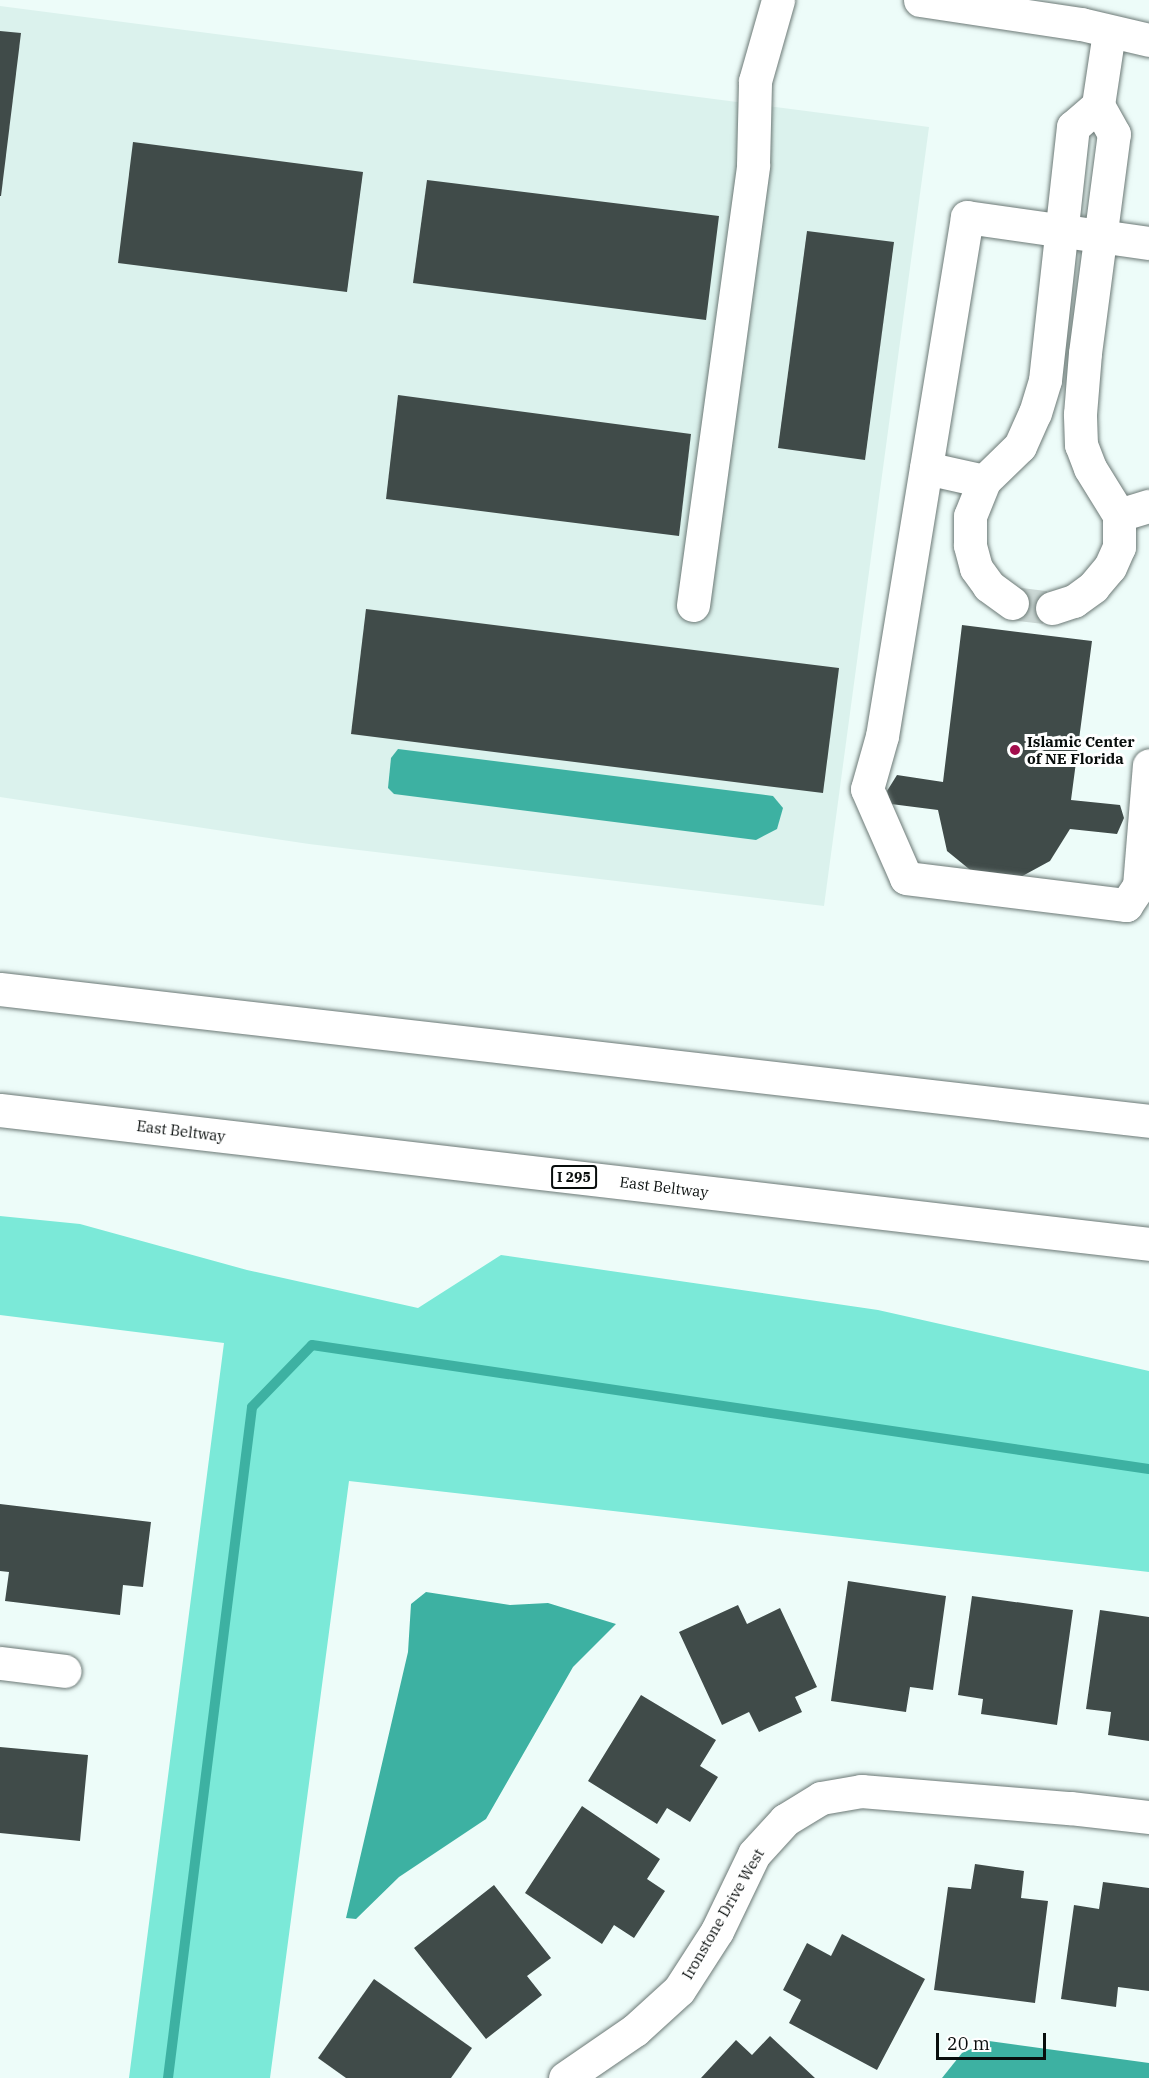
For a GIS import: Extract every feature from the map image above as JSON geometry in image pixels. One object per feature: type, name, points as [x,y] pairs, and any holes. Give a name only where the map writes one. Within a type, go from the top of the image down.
[{"type":"main road","points":[[693,605],[753,165],[755,81],[778,0]]},
{"type":"main road","points":[[920,0],[1081,24],[1149,40]]},
{"type":"main road","points":[[1052,608],[1074,601],[1093,587],[1110,567],[1134,510],[1090,468],[1081,445],[1080,414],[1084,363],[1103,236],[1114,134],[1098,105],[1109,32]]},
{"type":"main road","points":[[1012,603],[989,586],[976,568],[970,545],[970,516],[984,481],[1020,446],[1035,413],[1045,380],[1073,127],[1098,105]]},
{"type":"main road","points":[[1149,243],[967,217],[882,736],[867,789],[906,878],[1126,905],[1139,886],[1149,765]]},
{"type":"main road","points":[[926,468],[984,481]]},
{"type":"main road","points":[[0,989],[1149,1121]]},
{"type":"main road","name":"East Beltway","points":[[0,1110],[1149,1244]]},
{"type":"main road","points":[[0,1663],[65,1671]]},
{"type":"main road","name":"Ironstone Drive West","points":[[565,2078],[635,2030],[679,1990],[717,1931],[754,1854],[785,1820],[821,1798],[861,1791],[1070,1808],[1149,1817]]},
{"type":"shaded area","points":[[0,6],[929,127],[824,906],[309,844],[0,797]]},
{"type":"shaded area","points":[[398,749],[773,796],[783,808],[777,829],[756,840],[394,794],[388,788],[391,758]]},
{"type":"shaded area","points":[[0,1216],[80,1224],[247,1270],[418,1308],[501,1255],[878,1310],[1149,1371],[1149,1572],[349,1481],[270,2078],[129,2078],[224,1343],[0,1315]]},
{"type":"shaded area","points":[[426,1592],[510,1605],[548,1603],[616,1624],[573,1667],[486,1819],[399,1877],[356,1919],[346,1918],[408,1652],[411,1604]]},
{"type":"shaded area","points":[[989,2041],[1149,2063],[1149,2078],[942,2078],[962,2053]]},
{"type":"building","points":[[0,31],[21,33],[1,196],[0,196]]},
{"type":"building","points":[[133,142],[363,172],[347,292],[118,263]]},
{"type":"building","points":[[427,180],[719,216],[706,320],[413,283]]},
{"type":"building","points":[[807,231],[894,242],[865,460],[778,448]]},
{"type":"building","points":[[398,395],[691,434],[679,536],[386,499]]},
{"type":"building","points":[[366,609],[839,668],[823,793],[351,734]]},
{"type":"building","points":[[962,625],[1092,641],[1071,800],[1120,805],[1124,818],[1117,834],[1070,829],[1050,861],[1015,880],[974,873],[947,851],[938,810],[891,804],[887,791],[897,775],[943,782]]},
{"type":"building","points":[[0,1504],[151,1522],[143,1587],[123,1585],[120,1615],[5,1601],[9,1572],[0,1571]]},
{"type":"building","points":[[848,1581],[946,1596],[933,1690],[910,1687],[906,1712],[831,1701]]},
{"type":"building","points":[[972,1596],[1073,1610],[1057,1725],[981,1714],[983,1699],[958,1695]]},
{"type":"building","points":[[738,1605],[747,1624],[780,1608],[817,1687],[795,1697],[802,1712],[759,1732],[749,1712],[722,1725],[679,1632]]},
{"type":"building","points":[[1100,1610],[1149,1617],[1149,1741],[1108,1735],[1111,1712],[1086,1709]]},
{"type":"building","points":[[641,1695],[716,1740],[700,1766],[718,1777],[690,1822],[667,1808],[657,1824],[588,1781]]},
{"type":"building","points":[[0,1747],[88,1755],[80,1841],[0,1833]]},
{"type":"building","points":[[582,1806],[660,1859],[647,1879],[665,1891],[634,1938],[614,1925],[602,1944],[525,1893]]},
{"type":"building","points":[[975,1864],[1024,1871],[1021,1898],[1048,1901],[1035,2003],[934,1990],[948,1887],[971,1889]]},
{"type":"building","points":[[1103,1882],[1149,1888],[1149,1991],[1118,1987],[1116,2007],[1061,1999],[1074,1905],[1099,1909]]},
{"type":"building","points":[[494,1885],[551,1958],[527,1976],[542,1995],[486,2039],[414,1948]]},
{"type":"building","points":[[842,1934],[925,1979],[877,2070],[789,2023],[801,2000],[783,1990],[807,1943],[831,1956]]},
{"type":"building","points":[[374,1979],[472,2048],[451,2078],[346,2078],[318,2058]]},
{"type":"building","points":[[770,2036],[815,2078],[701,2078],[736,2040],[752,2055]]},
{"type":"waterway","points":[[168,2078],[252,1407],[312,1345],[1149,1469]]},
{"type":"tunnel","points":[[1012,603],[1052,608]]},
{"type":"place","name":"Islamic Center of NE Florida","points":[[1015,750]]}]
